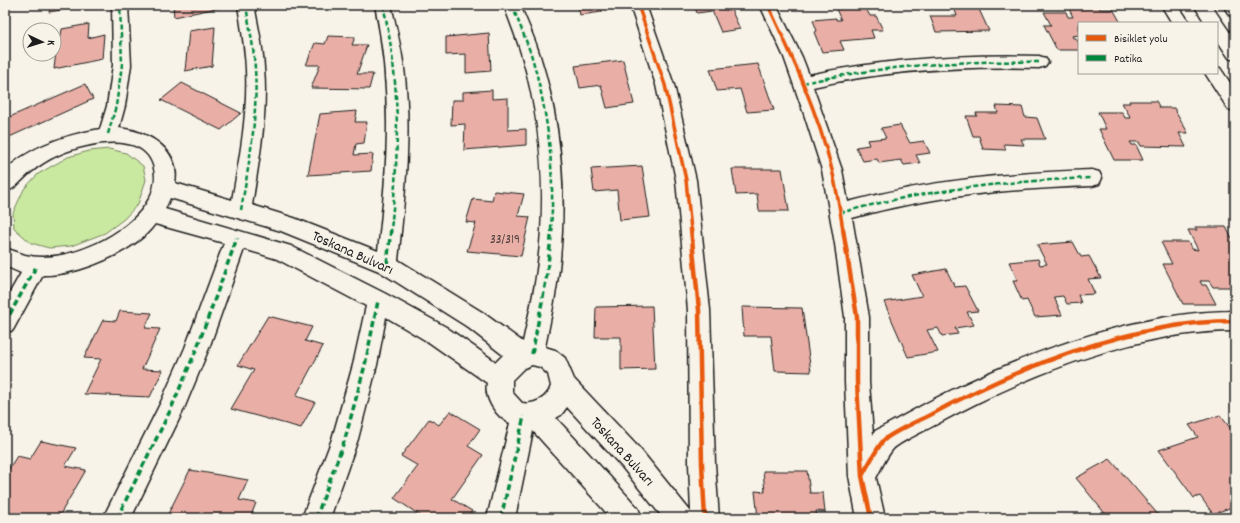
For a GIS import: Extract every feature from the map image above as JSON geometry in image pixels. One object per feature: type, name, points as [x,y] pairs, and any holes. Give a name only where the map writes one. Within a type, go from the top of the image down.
[{"type":"street","points":[[108,134],[116,106],[122,65],[120,5]]},
{"type":"street","points":[[241,210],[253,129],[255,91],[254,52],[246,5]]},
{"type":"street","points":[[383,5],[391,33],[397,123],[396,174],[387,264]]},
{"type":"street","points":[[512,5],[533,61],[543,104],[551,159],[552,214],[548,270],[527,355],[512,362],[505,369],[500,378],[499,388],[501,398],[506,407],[515,413],[530,415],[546,411],[555,405],[561,396],[564,386]]},
{"type":"street","points":[[638,5],[665,85],[686,180],[699,310],[702,464],[705,518]]},
{"type":"street","points":[[768,5],[793,57],[832,170],[846,244],[857,317],[857,382],[862,476],[871,518]]},
{"type":"street","points":[[1169,5],[1180,22]]},
{"type":"street","points":[[1202,5],[1213,22]]},
{"type":"street","points":[[1231,5],[1235,11]]},
{"type":"street","points":[[1218,28],[1235,54]]},
{"type":"street","points":[[803,83],[841,74],[887,66],[936,62],[996,60],[1039,62]]},
{"type":"street","points":[[1215,74],[1235,104]]},
{"type":"street","points":[[5,258],[13,263],[36,267],[67,264],[86,259],[112,247],[133,232],[150,214],[159,201],[164,188],[166,170],[160,155],[148,143],[130,136],[108,134],[83,138],[57,146],[32,160],[7,180]]},
{"type":"street","points":[[840,214],[873,204],[934,192],[999,183],[1092,178]]},
{"type":"street","name":"Toskana Bulvarı","points":[[164,188],[286,224],[387,264],[474,319],[527,355],[543,356],[552,360],[563,376],[564,386],[631,458],[680,518]]},
{"type":"street","name":"Toskana Bulvarı","points":[[150,214],[283,252],[378,301],[438,336],[500,378]]},
{"type":"street","points":[[117,518],[170,411],[197,348],[237,238]]},
{"type":"street","points":[[5,323],[36,267]]},
{"type":"street","points":[[316,518],[345,439],[365,365],[378,301]]},
{"type":"street","points":[[862,476],[884,440],[959,399],[1048,360],[1138,332],[1215,321],[1235,321]]},
{"type":"street","points":[[501,518],[530,415]]},
{"type":"street","points":[[530,415],[603,488],[628,518]]},
{"type":"green space","points":[[109,149],[126,153],[143,166],[146,180],[138,204],[124,219],[105,233],[71,246],[49,248],[31,243],[14,228],[13,213],[24,189],[38,174],[68,157],[89,151]]},
{"type":"building","points":[[51,5],[92,5],[49,12]]},
{"type":"building","points":[[173,5],[227,5],[227,6],[174,17]]},
{"type":"building","points":[[435,5],[468,5],[436,9]]},
{"type":"building","points":[[578,5],[599,5],[602,12],[580,15]]},
{"type":"building","points":[[694,5],[729,5],[740,29],[721,32],[712,11],[697,13]]},
{"type":"building","points":[[953,5],[977,5],[989,31],[936,32],[930,16],[957,16]]},
{"type":"building","points":[[1067,5],[1098,5],[1100,9],[1113,9],[1120,22],[1078,22],[1078,35],[1072,36],[1073,38],[1076,38],[1078,42],[1078,50],[1057,50],[1044,25],[1051,25],[1044,12],[1066,12],[1068,17],[1073,17]]},
{"type":"building","points":[[865,7],[870,16],[876,16],[883,30],[871,30],[874,38],[840,41],[844,50],[822,52],[814,32],[817,31],[813,20],[836,18],[836,20],[841,20],[836,9]]},
{"type":"building","points":[[89,24],[88,38],[104,34],[102,59],[54,69],[55,62],[62,62],[62,29]]},
{"type":"building","points":[[215,27],[212,66],[185,71],[189,31]]},
{"type":"building","points":[[489,33],[491,71],[466,73],[466,54],[446,55],[446,37]]},
{"type":"building","points":[[328,36],[355,37],[352,45],[367,45],[357,74],[373,74],[369,89],[311,88],[320,65],[306,65],[315,43],[325,44]]},
{"type":"building","points":[[623,60],[634,104],[607,108],[601,85],[580,88],[575,66]]},
{"type":"building","points":[[758,64],[774,110],[747,112],[740,89],[717,91],[710,69]]},
{"type":"building","points":[[182,83],[241,113],[221,130],[161,100]]},
{"type":"building","points":[[85,84],[93,99],[5,139],[5,119]]},
{"type":"building","points":[[492,90],[492,99],[508,98],[508,130],[526,129],[526,145],[464,150],[465,124],[451,125],[452,100],[463,100],[463,92]]},
{"type":"building","points":[[1129,101],[1156,101],[1160,108],[1174,108],[1188,133],[1179,133],[1186,147],[1141,146],[1139,142],[1130,142],[1132,145],[1136,145],[1143,160],[1114,160],[1099,129],[1106,129],[1098,112],[1122,112],[1125,118],[1131,118],[1122,103],[1130,103]]},
{"type":"building","points":[[996,106],[1022,107],[1025,117],[1037,118],[1045,139],[1021,139],[1024,145],[1004,144],[1006,150],[983,149],[979,136],[973,136],[966,116],[977,116],[976,113],[998,113]]},
{"type":"building","points":[[357,111],[355,122],[367,122],[364,143],[356,144],[354,155],[373,154],[371,171],[308,175],[320,114]]},
{"type":"building","points":[[900,125],[910,143],[924,141],[930,153],[916,155],[920,163],[904,165],[901,160],[879,163],[877,159],[863,161],[856,147],[869,145],[867,140],[886,138],[881,128]]},
{"type":"building","points":[[642,166],[650,217],[620,220],[617,190],[594,192],[591,169]]},
{"type":"building","points":[[732,169],[782,169],[789,211],[759,211],[757,194],[736,195]]},
{"type":"building","points":[[494,191],[524,194],[518,216],[530,217],[521,256],[467,251],[476,223],[466,222],[473,199],[492,201]]},
{"type":"building","points":[[1195,227],[1226,227],[1231,237],[1235,237],[1235,287],[1213,287],[1209,281],[1200,281],[1202,285],[1206,285],[1216,304],[1183,304],[1163,264],[1172,264],[1161,242],[1188,242],[1192,249],[1198,250],[1188,230],[1197,230]]},
{"type":"building","points":[[1073,242],[1081,257],[1089,256],[1101,278],[1088,279],[1095,294],[1078,295],[1081,303],[1067,304],[1063,296],[1054,297],[1062,315],[1035,317],[1027,300],[1022,301],[1013,281],[1018,281],[1009,262],[1038,259],[1040,265],[1047,264],[1037,245]]},
{"type":"building","points":[[946,269],[955,287],[965,286],[978,311],[967,312],[974,325],[955,328],[958,334],[942,336],[938,328],[927,330],[938,352],[908,357],[884,302],[922,296],[912,275]]},
{"type":"building","points":[[652,306],[655,369],[621,370],[621,337],[595,337],[596,307]]},
{"type":"building","points":[[742,307],[802,308],[811,372],[775,371],[771,336],[744,336]]},
{"type":"building","points":[[120,311],[152,313],[145,328],[160,329],[142,369],[163,370],[150,397],[84,394],[101,359],[84,358],[103,320],[116,321]]},
{"type":"building","points":[[268,316],[312,327],[305,341],[323,346],[296,396],[315,402],[301,428],[231,409],[254,370],[238,365]]},
{"type":"building","points":[[450,411],[480,429],[468,446],[483,455],[452,499],[472,511],[467,518],[424,518],[394,498],[418,466],[401,456],[429,419],[439,425]]},
{"type":"building","points":[[1220,415],[1235,434],[1235,506],[1213,514],[1200,496],[1194,498],[1159,450],[1198,437],[1189,425]]},
{"type":"building","points":[[41,441],[76,448],[65,466],[86,470],[58,518],[5,518],[7,509],[5,509],[5,475],[17,456],[30,459]]},
{"type":"building","points":[[1110,459],[1161,518],[1104,518],[1107,516],[1076,478]]},
{"type":"building","points":[[190,470],[248,480],[239,500],[256,503],[250,518],[166,518]]},
{"type":"building","points":[[763,471],[807,471],[810,493],[823,493],[825,512],[816,511],[817,518],[758,518],[755,491],[765,492]]},
{"type":"marked path","points":[[108,134],[116,106],[122,65],[120,5]]},
{"type":"marked path","points":[[241,210],[253,130],[256,90],[254,51],[246,5]]},
{"type":"marked path","points":[[383,5],[395,69],[397,101],[396,167],[387,264]]},
{"type":"marked path","points":[[512,5],[533,62],[545,113],[551,165],[551,244],[548,270],[532,354]]},
{"type":"marked path","points":[[803,83],[862,71],[920,64],[979,61],[1039,62]]},
{"type":"marked path","points":[[840,213],[898,198],[958,188],[1010,182],[1092,178]]},
{"type":"marked path","points":[[117,518],[170,411],[197,348],[237,238]]},
{"type":"marked path","points":[[5,323],[36,267]]},
{"type":"marked path","points":[[316,518],[345,439],[365,365],[378,301]]},
{"type":"marked path","points":[[501,518],[524,416]]},
{"type":"cycle path","points":[[638,5],[665,85],[686,180],[699,310],[702,464],[705,518]]},
{"type":"cycle path","points":[[768,5],[793,57],[814,114],[832,170],[846,244],[857,317],[857,382],[862,476],[871,518]]},
{"type":"cycle path","points":[[862,476],[884,440],[959,399],[1048,360],[1138,332],[1215,321],[1235,321]]}]
